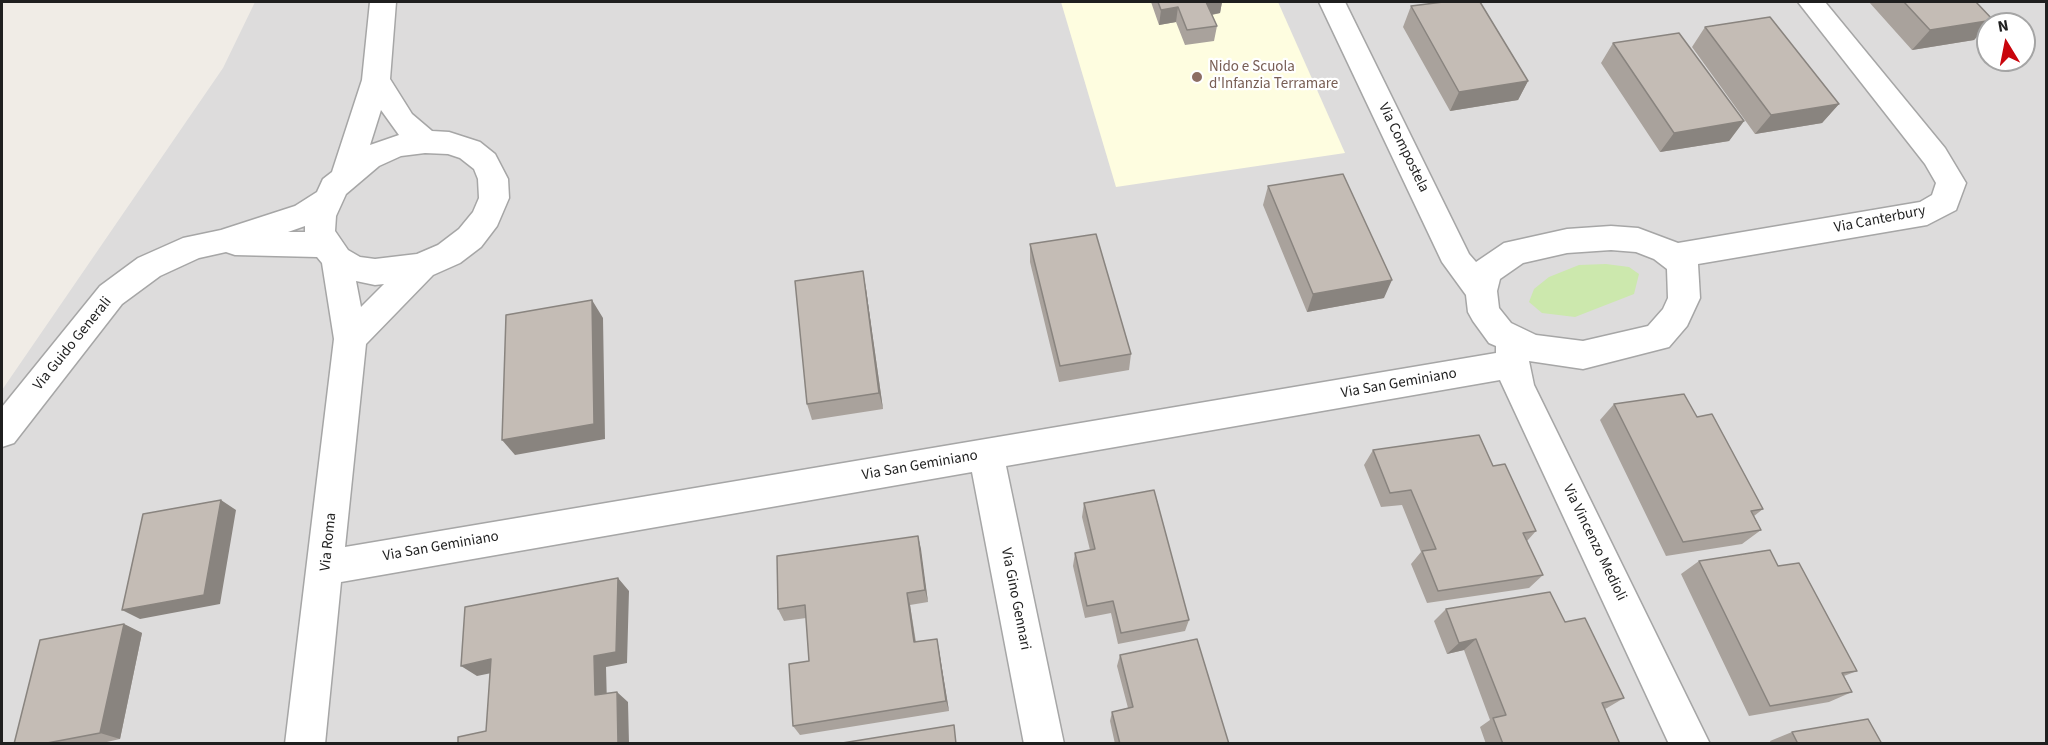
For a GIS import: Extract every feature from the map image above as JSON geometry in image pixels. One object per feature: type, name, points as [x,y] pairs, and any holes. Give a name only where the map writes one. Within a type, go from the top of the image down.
[{"type":"street","name":"Via Roma","points":[[346,175],[376,80],[383,2]]},
{"type":"street","name":"Via Compostela","points":[[1332,2],[1458,262],[1481,291]]},
{"type":"street","name":"Via Canterbury","points":[[1673,256],[1927,213],[1945,202],[1952,183],[1935,156],[1811,2]]},
{"type":"street","points":[[376,80],[402,121],[425,142]]},
{"type":"street","name":"Via Roma","points":[[305,744],[327,567],[350,339],[331,252],[320,231],[321,216],[326,201],[346,175],[369,158],[397,146],[425,142],[449,143],[470,150],[485,162],[493,179],[494,198],[486,218],[470,238],[448,254],[422,266],[398,271],[375,272],[354,268],[331,252]]},
{"type":"street","name":"Via Guido Generali","points":[[2,432],[111,295],[149,267],[195,247],[221,242],[306,214],[326,201]]},
{"type":"street","points":[[1638,240],[1665,250],[1673,256],[1682,264],[1684,298],[1676,317],[1658,337],[1582,355],[1532,348],[1513,351],[1484,312],[1481,291],[1486,272],[1515,252],[1567,241],[1638,240]]},
{"type":"street","name":"Via Guido Generali","points":[[221,242],[331,252]]},
{"type":"street","name":"Via Roma","points":[[350,339],[422,266]]},
{"type":"street","name":"Via San Geminiano","points":[[327,567],[986,454],[1513,351]]},
{"type":"street","name":"Via Vincenzo Medioli","points":[[1513,351],[1518,386],[1690,744]]},
{"type":"street","name":"Via Gino Gennari","points":[[986,454],[1044,744]]},
{"type":"shaded area","points":[[255,2],[2046,2],[2046,743],[2,744],[2,390],[223,68]]},
{"type":"shaded area","name":"Nido e Scuola d'Infanzia Terramare","points":[[1061,2],[1278,2],[1345,153],[1116,187]]},
{"type":"green space","points":[[1606,264],[1629,267],[1639,274],[1634,294],[1575,317],[1542,313],[1529,302],[1534,289],[1549,277],[1579,265]]},
{"type":"building","points":[[1158,2],[1206,2],[1217,26],[1187,30],[1178,7],[1161,10]]},
{"type":"building","points":[[1443,2],[1480,2],[1528,81],[1459,92],[1411,6]]},
{"type":"building","points":[[1904,2],[1976,2],[1985,12],[1976,12],[1976,23],[1930,30]]},
{"type":"building","points":[[1770,17],[1839,104],[1771,115],[1705,27]]},
{"type":"building","points":[[1679,33],[1744,121],[1674,133],[1613,43]]},
{"type":"building","points":[[1343,174],[1392,280],[1313,294],[1268,186]]},
{"type":"building","points":[[1096,234],[1131,354],[1060,366],[1030,244]]},
{"type":"building","points":[[863,271],[879,393],[807,404],[795,281]]},
{"type":"building","points":[[592,300],[594,424],[502,440],[506,315]]},
{"type":"building","points":[[1684,394],[1697,417],[1712,414],[1763,509],[1751,511],[1761,530],[1683,542],[1614,404]]},
{"type":"building","points":[[1479,435],[1493,466],[1505,464],[1536,531],[1523,533],[1543,575],[1438,591],[1422,551],[1436,549],[1411,490],[1390,493],[1373,450]]},
{"type":"building","points":[[1154,490],[1189,620],[1121,633],[1113,601],[1087,606],[1075,553],[1095,549],[1084,503]]},
{"type":"building","points":[[221,500],[204,595],[122,610],[143,514]]},
{"type":"building","points":[[918,536],[925,590],[907,593],[914,642],[937,639],[946,701],[793,726],[789,664],[809,661],[805,605],[778,609],[777,556]]},
{"type":"building","points":[[1770,550],[1778,566],[1799,563],[1857,671],[1842,673],[1852,692],[1770,706],[1699,561]]},
{"type":"building","points":[[618,578],[616,652],[594,656],[595,695],[617,692],[618,744],[458,744],[458,737],[486,731],[491,659],[461,666],[465,607]]},
{"type":"building","points":[[1550,592],[1565,622],[1585,618],[1624,698],[1602,703],[1620,744],[1503,744],[1493,718],[1506,715],[1476,639],[1459,643],[1446,609]]},
{"type":"building","points":[[124,624],[100,733],[42,744],[14,744],[40,640]]},
{"type":"building","points":[[1197,639],[1229,744],[1120,744],[1112,712],[1133,707],[1120,655]]},
{"type":"building","points":[[1868,719],[1882,744],[1798,744],[1792,732]]},
{"type":"building","points":[[954,725],[956,744],[836,744]]},
{"type":"place","name":"Nido e Scuola d'Infanzia Terramare","points":[[1197,77]]}]
